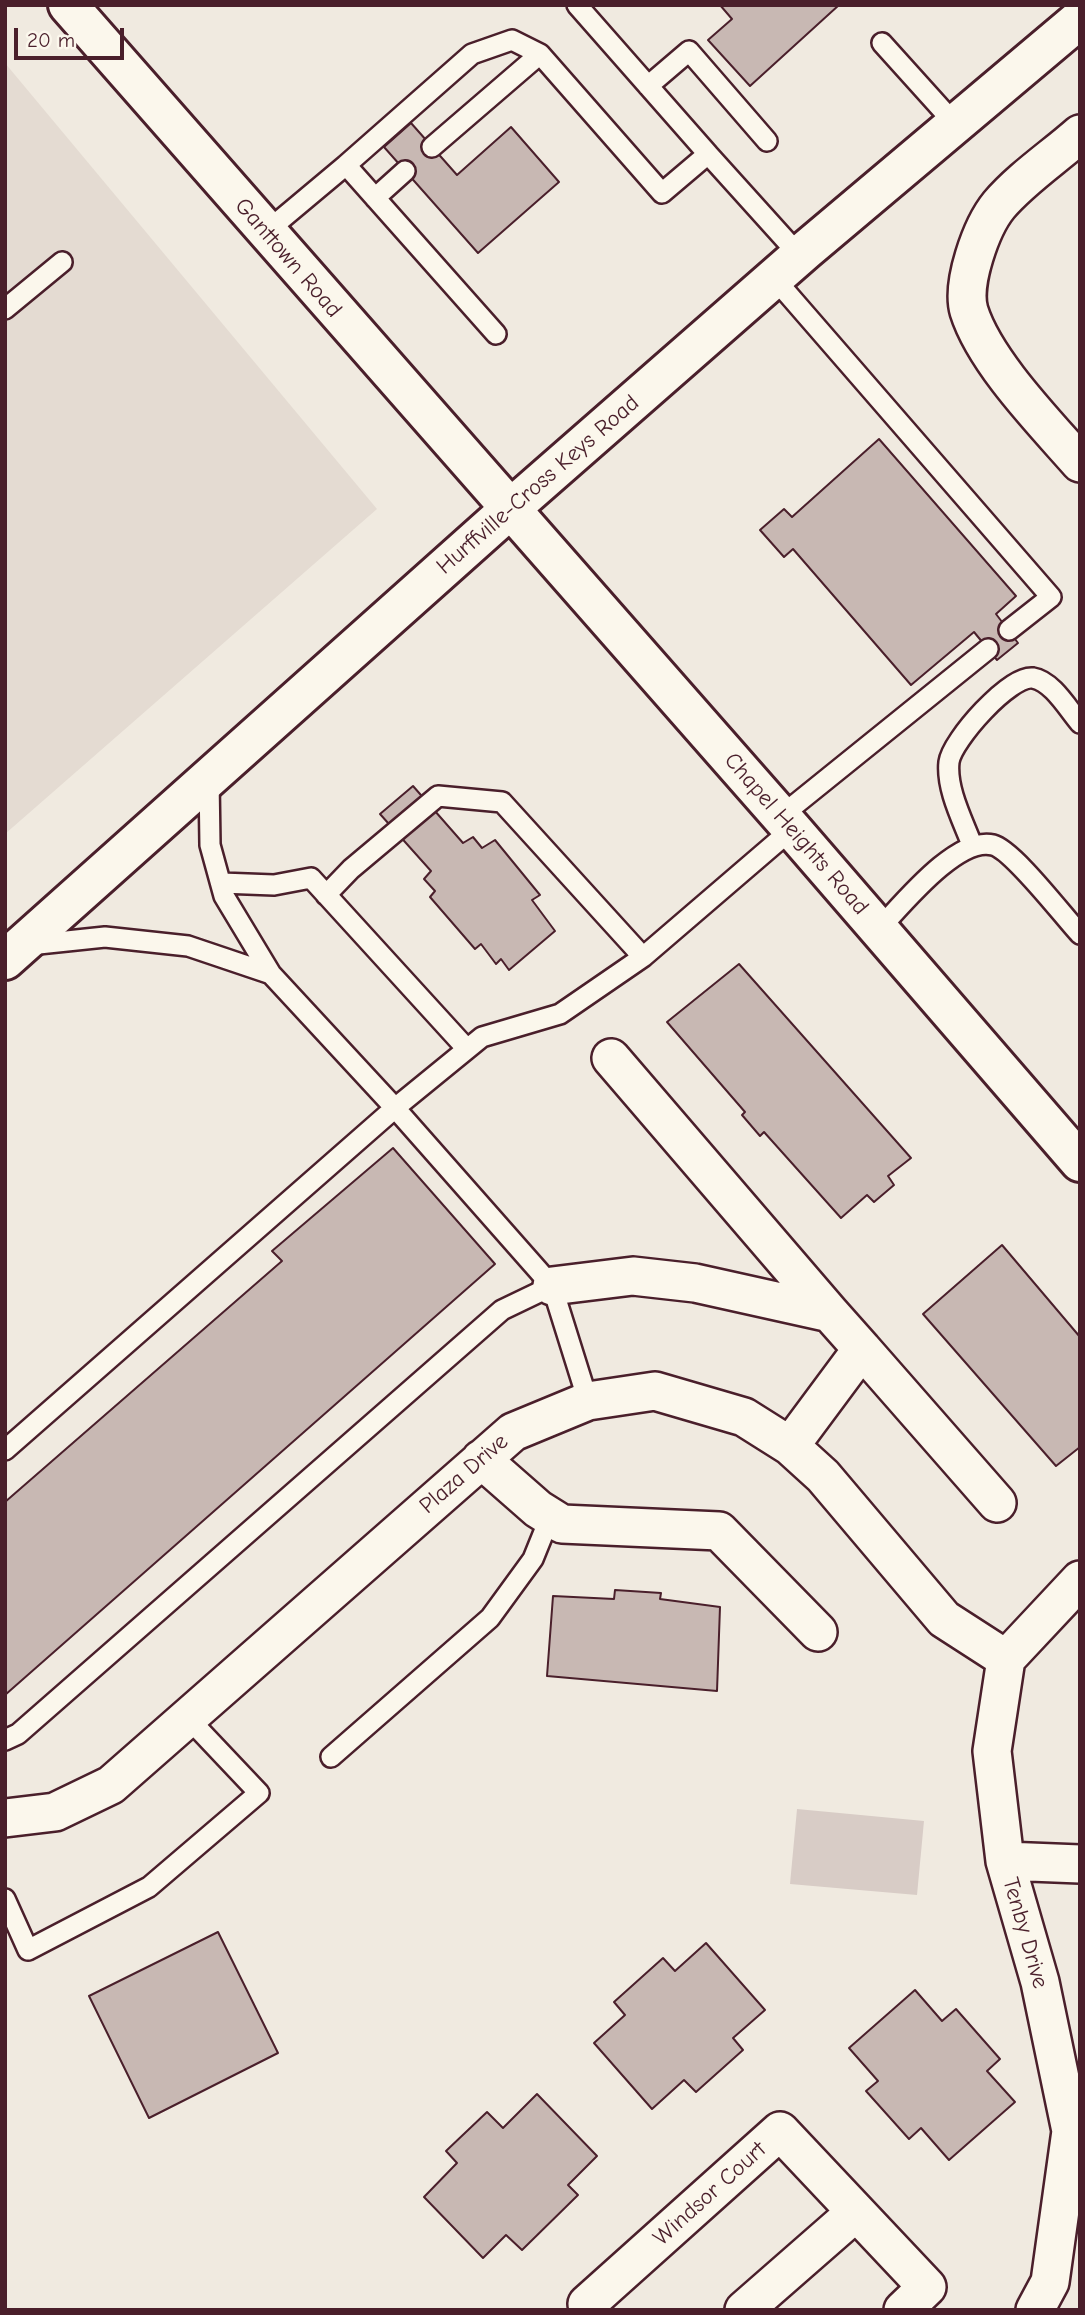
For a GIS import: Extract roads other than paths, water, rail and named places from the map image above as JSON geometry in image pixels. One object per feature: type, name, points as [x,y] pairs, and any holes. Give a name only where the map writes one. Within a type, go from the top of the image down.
[{"type":"street","name":"Ganttown Road","points":[[68,5],[509,510]]},
{"type":"street","name":"Hurffville-Cross Keys Road","points":[[14,953],[509,510],[787,267],[1080,19]]},
{"type":"street","points":[[1080,134],[1000,204],[981,231],[972,264],[969,310],[992,354],[1030,406],[1080,463]]},
{"type":"street","name":"Chapel Heights Road","points":[[509,510],[787,823],[1080,1162]]},
{"type":"street","points":[[611,1058],[997,1503]]},
{"type":"street","points":[[552,1286],[633,1276],[695,1283],[830,1313]]},
{"type":"street","points":[[790,1446],[862,1349]]},
{"type":"street","name":"Plaza Drive","points":[[5,1818],[55,1812],[111,1785],[513,1432],[588,1401],[655,1391],[744,1417],[790,1446],[822,1476],[944,1619],[1006,1659]]},
{"type":"street","points":[[481,1460],[562,1524],[719,1531],[818,1632]]},
{"type":"street","points":[[1006,1659],[1080,1580]]},
{"type":"street","name":"Tenby Drive","points":[[1006,1659],[992,1751],[1005,1861],[1040,1982],[1071,2131],[1050,2282],[1035,2310]]},
{"type":"street","points":[[1005,1861],[1080,1864]]},
{"type":"street","name":"Windsor Court","points":[[592,2310],[587,2304],[780,2131],[927,2287],[903,2310]]},
{"type":"street","points":[[744,2310],[856,2212]]},
{"type":"lane","points":[[577,5],[708,154],[857,374],[1051,597],[1009,631]]},
{"type":"lane","points":[[266,232],[472,54],[512,40],[540,54],[662,193],[708,154]]},
{"type":"lane","points":[[882,43],[954,124]]},
{"type":"lane","points":[[648,86],[689,51],[766,141]]},
{"type":"lane","points":[[432,147],[540,54]]},
{"type":"lane","points":[[346,165],[496,334]]},
{"type":"lane","points":[[375,198],[405,171]]},
{"type":"lane","points":[[5,309],[62,262]]},
{"type":"lane","points":[[5,1450],[396,1108],[482,1037],[560,1014],[643,957],[873,741],[988,649]]},
{"type":"lane","points":[[972,845],[952,789],[949,765],[953,747],[968,727],[1019,680],[1034,678],[1049,687],[1080,723]]},
{"type":"lane","points":[[209,779],[210,845],[221,883],[225,895],[271,974],[396,1108],[552,1286],[588,1401]]},
{"type":"lane","points":[[326,895],[351,869],[439,796],[502,802],[643,957]]},
{"type":"lane","points":[[879,929],[950,859],[972,845],[994,845],[1009,855],[1080,934]]},
{"type":"lane","points":[[221,883],[274,885],[311,878],[467,1049]]},
{"type":"lane","points":[[14,953],[105,937],[188,946],[271,974]]},
{"type":"lane","points":[[5,1740],[18,1734],[502,1310],[552,1286]]},
{"type":"lane","points":[[331,1757],[490,1618],[533,1559],[550,1517]]},
{"type":"lane","points":[[5,1899],[28,1950],[149,1887],[259,1794],[189,1719]]}]
